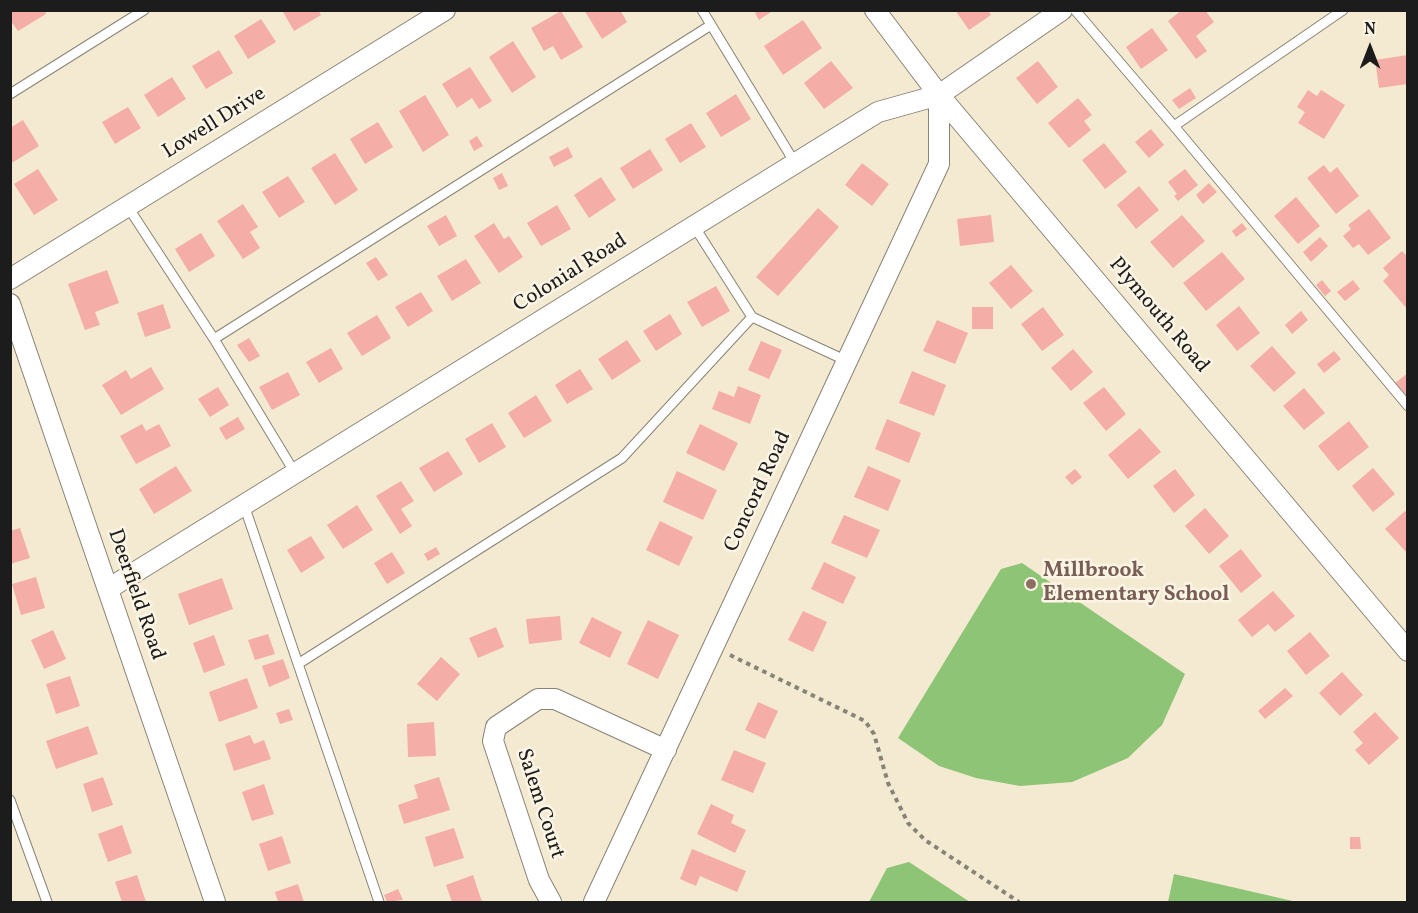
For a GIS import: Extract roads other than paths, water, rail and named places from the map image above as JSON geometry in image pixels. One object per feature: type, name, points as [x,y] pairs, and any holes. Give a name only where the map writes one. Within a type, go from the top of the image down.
[{"type":"street","name":"Lowell Drive","points":[[10,279],[445,10]]},
{"type":"street","name":"Plymouth Road","points":[[875,10],[939,95],[1407,651]]},
{"type":"street","name":"Colonial Road","points":[[108,590],[878,112],[939,95],[1062,10]]},
{"type":"street","name":"Concord Road","points":[[594,903],[939,164],[939,95]]},
{"type":"street","name":"Deerfield Road","points":[[10,304],[215,903]]},
{"type":"street","name":"Salem Court","points":[[551,903],[539,880],[493,741],[496,727],[538,699],[555,699],[666,750]]},
{"type":"lane","points":[[10,94],[144,10]]},
{"type":"lane","points":[[702,10],[795,163]]},
{"type":"lane","points":[[1075,10],[1407,406]]},
{"type":"lane","points":[[1174,126],[1343,10]]},
{"type":"lane","points":[[214,339],[711,25]]},
{"type":"lane","points":[[128,207],[214,339],[296,473]]},
{"type":"lane","points":[[694,226],[752,317],[847,361]]},
{"type":"lane","points":[[298,664],[622,458],[752,317]]},
{"type":"lane","points":[[244,505],[379,903]]},
{"type":"lane","points":[[10,800],[47,903]]},
{"type":"place","name":"Millbrook Elementary School","points":[[1031,584]]}]
